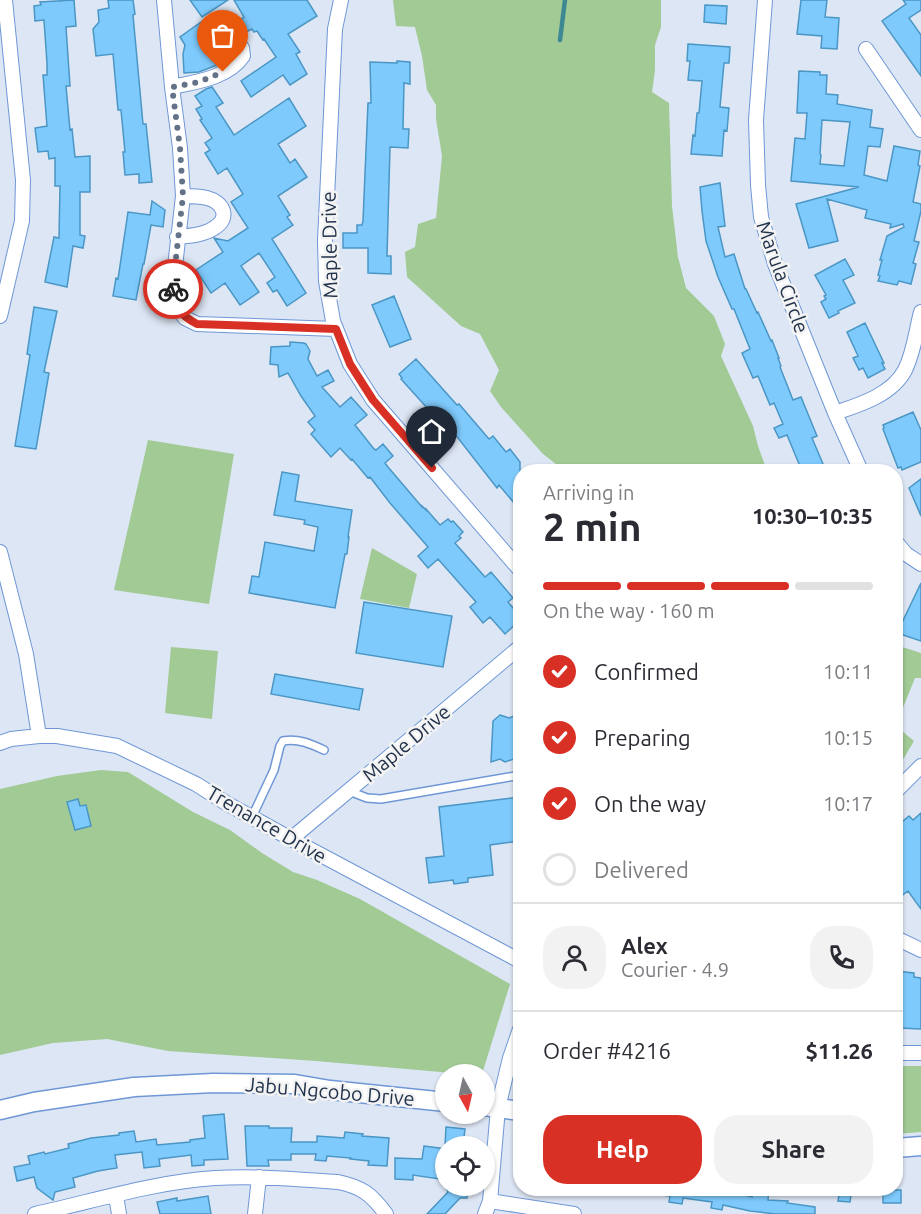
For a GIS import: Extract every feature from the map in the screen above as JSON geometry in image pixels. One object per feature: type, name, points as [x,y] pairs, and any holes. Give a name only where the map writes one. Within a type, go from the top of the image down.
[{"type":"main road","name":"Jabu Ngcobo Drive","points":[[0,1110],[34,1102],[134,1087],[213,1083],[295,1084],[435,1101]]},
{"type":"main road","points":[[495,1108],[513,1110]]},
{"type":"main road","points":[[903,1147],[921,1146]]},
{"type":"street","points":[[0,316],[22,221],[23,180],[5,0]]},
{"type":"street","points":[[164,0],[183,196],[173,284],[176,307],[185,318],[197,324],[336,329]]},
{"type":"street","name":"Maple Drive","points":[[341,0],[335,29],[325,240],[326,281],[333,321],[350,364],[373,400],[513,562]]},
{"type":"street","name":"Marula Circle","points":[[765,0],[756,120],[761,217],[775,264],[858,464]]},
{"type":"street","points":[[172,87],[208,79],[236,64],[243,56],[242,48],[238,43]]},
{"type":"street","points":[[866,49],[921,130]]},
{"type":"street","points":[[177,237],[211,230],[222,222],[223,217],[220,206],[215,202],[199,196],[183,196]]},
{"type":"street","points":[[835,413],[857,406],[895,384],[904,371],[911,354],[921,312]]},
{"type":"street","points":[[903,550],[921,564]]},
{"type":"street","points":[[0,552],[26,654],[39,736]]},
{"type":"street","name":"Maple Drive","points":[[291,839],[513,653]]},
{"type":"street","name":"Trenance Drive","points":[[0,743],[11,739],[57,736],[117,746],[196,784],[291,839],[513,957]]},
{"type":"street","points":[[903,784],[921,766]]},
{"type":"street","points":[[903,941],[921,950]]},
{"type":"street","points":[[495,1097],[513,1049]]},
{"type":"street","points":[[903,1053],[921,1053]]},
{"type":"street","points":[[490,1124],[487,1208],[574,1214]]},
{"type":"street","points":[[255,1214],[259,1177]]},
{"type":"street","points":[[35,1214],[158,1185],[214,1178],[259,1177],[350,1184],[368,1192],[386,1214]]},
{"type":"street","points":[[116,1196],[119,1214]]},
{"type":"lane","points":[[252,817],[274,770],[283,741],[298,740],[324,750]]},
{"type":"lane","points":[[349,791],[367,798],[381,799],[513,776]]},
{"type":"green space","points":[[393,0],[661,0],[661,27],[655,45],[652,92],[669,103],[672,206],[678,257],[686,288],[714,316],[725,344],[721,356],[753,426],[764,464],[556,464],[543,454],[501,407],[490,391],[499,370],[480,334],[461,326],[407,277],[405,252],[415,247],[418,224],[436,218],[442,156],[436,105],[427,90],[415,27],[396,26]]},
{"type":"green space","points":[[148,440],[234,454],[209,604],[114,590]]},
{"type":"green space","points":[[372,548],[417,574],[409,608],[360,599]]},
{"type":"green space","points":[[171,647],[218,651],[212,719],[165,713]]},
{"type":"green space","points":[[903,647],[921,653],[921,678],[915,678],[903,708]]},
{"type":"green space","points":[[903,732],[914,741],[903,759]]},
{"type":"green space","points":[[101,770],[128,772],[193,812],[230,830],[293,872],[360,899],[510,984],[485,1064],[435,1064],[435,1072],[168,1051],[107,1039],[53,1043],[0,1055],[0,789],[57,776]]},
{"type":"green space","points":[[903,1066],[921,1066],[921,1132],[903,1133]]},
{"type":"building","points":[[74,0],[76,26],[66,27],[70,86],[66,86],[75,157],[90,156],[90,192],[80,192],[80,235],[85,236],[83,248],[73,246],[67,287],[45,282],[54,237],[59,238],[60,186],[55,186],[55,158],[49,159],[48,151],[38,152],[35,128],[47,126],[43,75],[47,75],[47,63],[44,20],[35,21],[34,6],[41,5],[40,2]]},
{"type":"building","points":[[108,0],[133,0],[143,124],[146,124],[152,182],[139,183],[139,174],[125,175],[121,110],[118,110],[113,54],[96,56],[93,29],[99,22],[98,10],[109,8]]},
{"type":"building","points":[[190,0],[228,0],[202,17]]},
{"type":"building","points":[[234,0],[307,0],[317,16],[288,34],[300,52],[296,54],[307,74],[290,85],[283,75],[251,97],[241,81],[276,57],[257,31],[254,32],[252,29],[246,32],[239,21],[244,17]]},
{"type":"building","points":[[801,0],[827,0],[825,17],[839,18],[837,49],[821,48],[822,36],[797,34]]},
{"type":"building","points":[[903,0],[921,0],[921,10],[909,18],[921,35],[921,76],[882,21],[906,4]]},
{"type":"building","points":[[705,5],[727,6],[726,24],[704,22]]},
{"type":"building","points":[[204,20],[219,43],[210,50],[217,65],[199,72],[184,73],[185,45],[180,37]]},
{"type":"building","points":[[688,44],[730,47],[729,63],[724,63],[720,107],[729,108],[722,156],[691,154],[697,113],[699,113],[702,81],[688,80],[690,61],[687,61]]},
{"type":"building","points":[[397,61],[410,62],[410,84],[404,83],[403,129],[409,129],[408,148],[390,147],[387,256],[391,256],[391,274],[368,273],[368,248],[343,248],[343,233],[357,233],[357,225],[362,225],[363,221],[368,103],[371,103],[370,62],[397,63]]},
{"type":"building","points":[[799,71],[820,72],[820,75],[827,75],[826,94],[838,95],[837,104],[872,110],[870,127],[883,129],[880,147],[868,146],[864,175],[887,181],[894,146],[920,151],[918,165],[920,166],[913,202],[921,204],[914,241],[919,242],[913,263],[916,264],[911,284],[899,281],[897,285],[878,281],[882,260],[880,260],[887,236],[904,227],[903,224],[890,228],[891,224],[865,218],[867,210],[827,199],[838,241],[809,248],[796,204],[859,187],[791,181],[795,138],[805,139],[807,113],[797,113]],"holes":[[[822,120],[850,122],[844,166],[820,164]]]},
{"type":"building","points":[[212,87],[223,103],[216,107],[234,135],[289,98],[306,126],[278,144],[290,163],[295,159],[307,177],[278,196],[290,215],[287,217],[293,225],[272,239],[306,293],[287,306],[277,290],[273,292],[267,283],[275,277],[259,253],[241,266],[259,292],[240,305],[225,283],[211,293],[196,270],[223,252],[214,238],[228,241],[248,228],[231,202],[243,194],[227,168],[218,174],[205,153],[210,150],[205,143],[212,138],[200,120],[202,119],[196,109],[202,106],[195,96]]},
{"type":"building","points":[[720,183],[725,226],[718,227],[725,257],[734,254],[745,289],[772,340],[793,400],[801,397],[817,436],[812,438],[823,464],[799,464],[787,435],[779,438],[774,428],[783,424],[774,403],[770,405],[758,376],[753,378],[742,353],[750,349],[718,277],[706,241],[700,187]]},
{"type":"building","points":[[152,201],[165,210],[163,227],[151,225],[136,300],[113,296],[116,278],[118,279],[128,212],[150,215]]},
{"type":"building","points":[[845,259],[854,275],[843,280],[855,303],[829,318],[821,302],[826,299],[824,296],[826,295],[815,275]]},
{"type":"building","points":[[394,296],[411,339],[390,347],[372,305]]},
{"type":"building","points":[[34,307],[57,311],[44,372],[49,373],[36,449],[15,446],[30,355],[27,354]]},
{"type":"building","points":[[865,323],[885,369],[868,378],[863,368],[859,370],[853,358],[858,356],[847,332]]},
{"type":"building","points":[[290,342],[306,344],[310,351],[308,359],[317,376],[328,370],[334,381],[322,387],[340,407],[351,397],[367,415],[355,425],[374,449],[376,450],[383,444],[393,456],[385,463],[388,467],[440,525],[448,519],[453,521],[463,532],[459,536],[461,538],[455,543],[485,577],[491,572],[513,598],[508,602],[513,608],[513,627],[505,634],[490,617],[483,623],[470,607],[476,602],[438,559],[428,568],[418,556],[428,547],[370,477],[368,478],[340,448],[331,457],[311,434],[315,430],[308,422],[315,416],[288,373],[279,377],[278,365],[270,364],[271,347],[290,346]]},
{"type":"building","points":[[416,359],[489,439],[493,436],[506,452],[510,449],[520,462],[520,464],[513,464],[513,502],[499,485],[497,488],[458,438],[430,407],[428,409],[399,374]]},
{"type":"building","points":[[913,412],[921,430],[921,462],[903,470],[903,464],[896,464],[883,425]]},
{"type":"building","points":[[282,472],[299,475],[295,501],[352,510],[347,554],[345,554],[335,608],[249,593],[252,576],[259,577],[265,542],[314,551],[318,527],[304,524],[305,520],[274,515]]},
{"type":"building","points":[[921,479],[921,516],[909,488]]},
{"type":"building","points":[[921,583],[921,641],[903,635],[903,620]]},
{"type":"building","points":[[364,602],[452,616],[443,667],[356,653]]},
{"type":"building","points":[[275,674],[363,689],[359,710],[271,694]]},
{"type":"building","points":[[500,715],[509,718],[513,716],[513,759],[505,762],[500,759],[491,762],[493,721]]},
{"type":"building","points":[[513,798],[513,842],[490,845],[493,875],[468,878],[468,882],[454,884],[453,880],[429,883],[426,858],[444,856],[439,807]]},
{"type":"building","points":[[78,799],[80,806],[86,805],[91,826],[75,830],[67,802]]},
{"type":"building","points":[[921,813],[921,909],[908,891],[903,895],[903,821],[909,816],[913,820]]},
{"type":"building","points":[[903,972],[914,973],[914,977],[921,978],[921,1029],[903,1028]]},
{"type":"building","points":[[224,1114],[228,1159],[204,1160],[204,1165],[192,1166],[191,1155],[159,1159],[160,1166],[144,1168],[142,1152],[115,1155],[117,1168],[73,1178],[75,1187],[55,1192],[53,1200],[37,1188],[34,1177],[17,1181],[14,1167],[30,1164],[28,1156],[69,1148],[68,1144],[91,1138],[134,1131],[136,1142],[156,1139],[157,1145],[190,1142],[190,1140],[205,1138],[203,1116]]},
{"type":"building","points":[[245,1126],[292,1128],[291,1142],[317,1142],[317,1136],[344,1138],[345,1132],[389,1138],[387,1166],[368,1165],[369,1161],[351,1158],[327,1156],[326,1161],[315,1160],[316,1154],[291,1154],[291,1160],[268,1160],[269,1166],[247,1166]]},
{"type":"building","points":[[446,1127],[465,1129],[464,1136],[446,1136]]},
{"type":"building","points":[[424,1146],[435,1148],[435,1178],[413,1175],[413,1180],[395,1179],[395,1158],[422,1159]]},
{"type":"building","points":[[208,1196],[211,1214],[160,1214],[157,1202],[177,1198],[177,1201]]},
{"type":"building","points":[[444,1196],[467,1196],[467,1198],[460,1198],[445,1214],[427,1214]]},
{"type":"building","points":[[670,1196],[768,1196],[768,1200],[788,1201],[787,1203],[815,1207],[815,1214],[776,1214],[723,1205],[722,1210],[711,1208],[712,1202],[683,1198],[682,1204],[669,1202]]},
{"type":"building","points":[[839,1196],[851,1196],[850,1202],[838,1201]]},
{"type":"building","points":[[883,1196],[901,1196],[901,1203],[883,1203]]},
{"type":"waterway","points":[[560,40],[565,0]]},
{"type":"way so far","points":[[173,289],[183,196],[180,148],[172,87],[199,82],[223,72]]},
{"type":"route","points":[[173,289],[176,307],[185,318],[197,324],[336,329],[350,364],[373,400],[432,468]]}]
